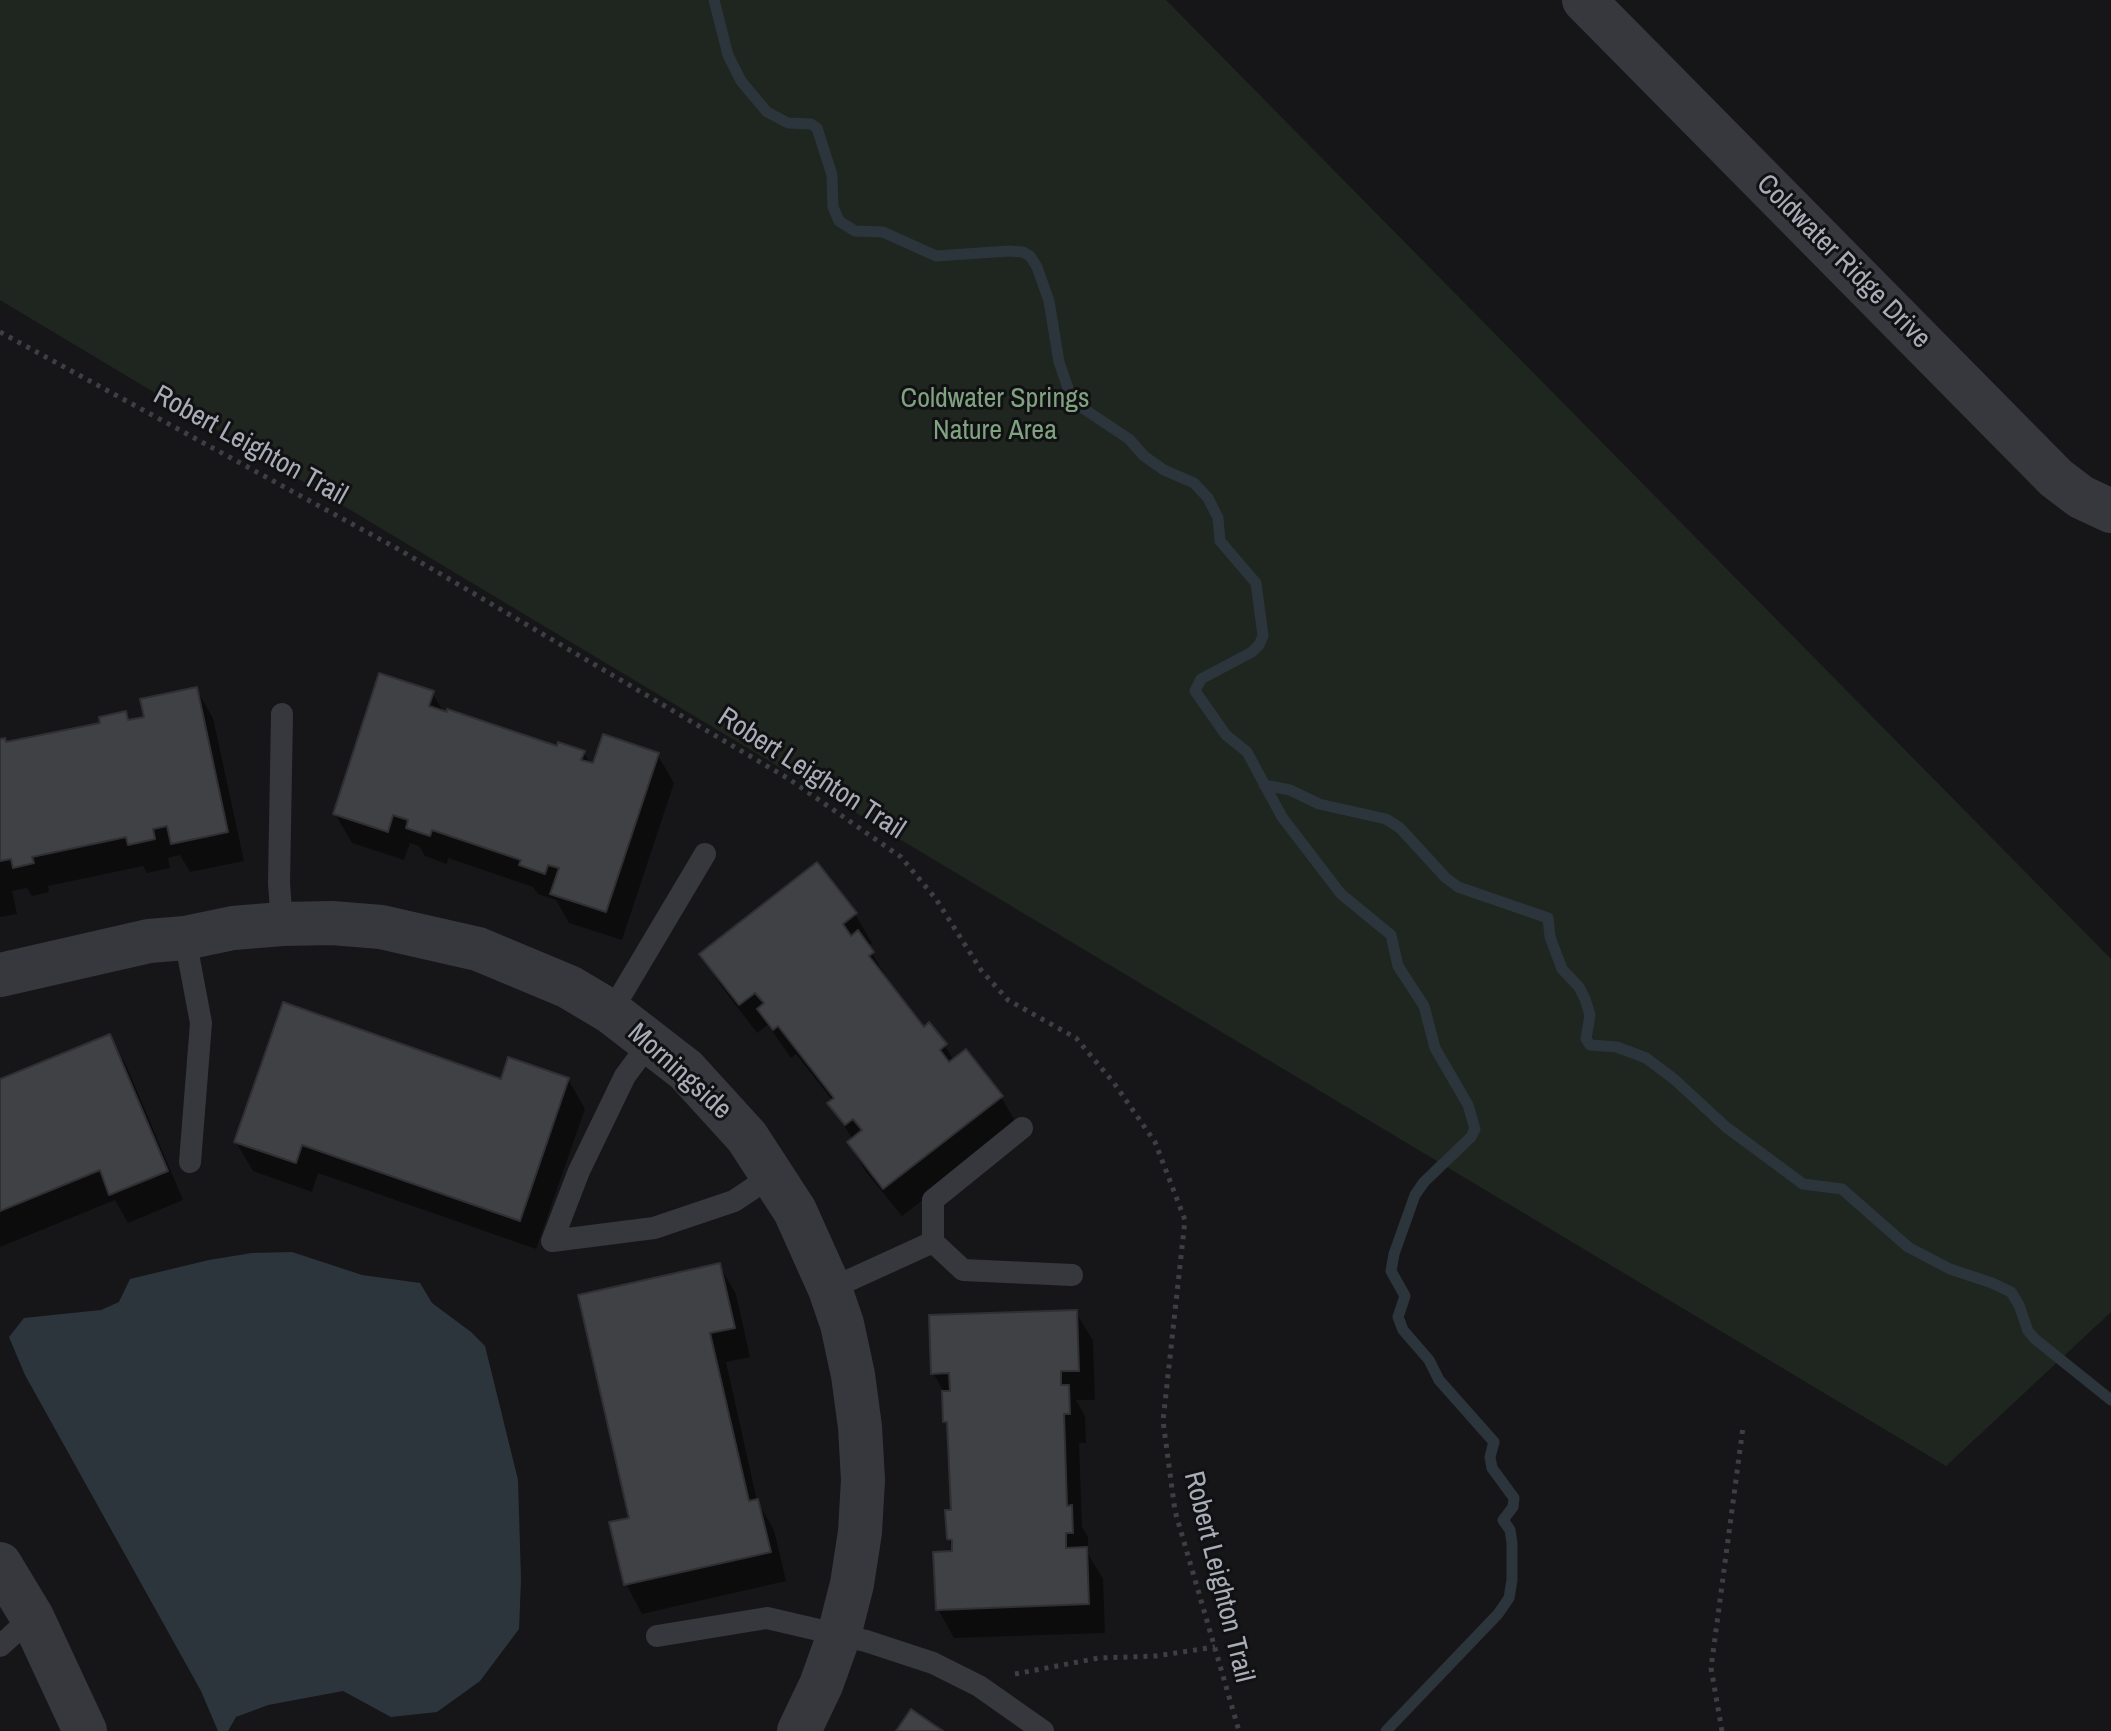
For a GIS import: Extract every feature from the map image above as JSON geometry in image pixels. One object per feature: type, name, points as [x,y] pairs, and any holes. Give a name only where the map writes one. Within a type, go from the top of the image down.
[{"type":"street","name":"Coldwater Ridge Drive","points":[[1584,0],[2056,478],[2081,497],[2111,511]]},
{"type":"street","name":"Morningside","points":[[0,975],[149,941],[185,938],[233,928],[332,923],[381,927],[478,949],[557,981],[611,1012],[686,1070],[747,1137],[795,1211],[830,1289],[853,1375],[863,1480],[858,1545],[839,1635],[821,1685],[799,1731]]},
{"type":"street","points":[[0,1564],[32,1617],[85,1731]]},
{"type":"lane","points":[[282,714],[279,883],[282,924]]},
{"type":"lane","points":[[611,1012],[705,854]]},
{"type":"lane","points":[[185,938],[201,1023],[190,1162]]},
{"type":"lane","points":[[651,1041],[625,1076],[579,1171],[552,1241],[654,1228],[734,1201],[773,1175]]},
{"type":"lane","points":[[1022,1128],[933,1200],[933,1242],[963,1270],[1072,1275]]},
{"type":"lane","points":[[830,1289],[933,1242]]},
{"type":"lane","points":[[0,1646],[32,1617]]},
{"type":"lane","points":[[657,1636],[767,1618],[839,1635],[933,1663],[979,1686],[1043,1731]]},
{"type":"path","name":"Robert Leighton Trail","points":[[0,332],[398,549],[789,779],[901,857],[936,899],[981,970],[1008,1000],[1076,1038],[1114,1083],[1155,1142],[1185,1220],[1163,1421],[1175,1511],[1239,1731]]},
{"type":"path","points":[[1722,1731],[1711,1668],[1743,1427]]},
{"type":"path","points":[[979,1686],[999,1677],[1099,1658],[1156,1656],[1215,1647]]},
{"type":"green space","name":"Coldwater Springs Nature Area","points":[[0,0],[1166,0],[2111,959],[2111,1312],[1946,1466],[0,300]]},
{"type":"shaded area","points":[[292,1252],[362,1275],[420,1283],[432,1303],[485,1346],[518,1480],[519,1629],[480,1681],[437,1712],[391,1717],[343,1691],[268,1705],[236,1717],[228,1731],[218,1731],[201,1691],[25,1375],[9,1337],[24,1318],[101,1310],[119,1302],[130,1279],[209,1260],[252,1253]]},
{"type":"building","points":[[379,673],[434,691],[429,706],[447,712],[447,709],[557,746],[558,742],[585,751],[581,760],[593,763],[603,734],[659,753],[606,912],[550,894],[559,868],[548,865],[545,874],[519,865],[521,860],[432,830],[430,836],[406,828],[408,820],[393,815],[388,832],[333,814]]},
{"type":"building","points":[[197,687],[228,832],[171,844],[167,826],[153,829],[155,839],[128,845],[126,837],[32,857],[34,863],[13,868],[11,859],[0,861],[0,739],[5,738],[6,742],[100,723],[99,717],[126,711],[128,720],[144,717],[140,699]]},
{"type":"building","points":[[817,862],[857,913],[843,924],[851,936],[858,930],[874,952],[869,956],[924,1027],[929,1022],[947,1044],[940,1050],[949,1062],[966,1049],[1003,1096],[883,1189],[847,1142],[862,1130],[853,1119],[845,1125],[827,1103],[834,1098],[778,1026],[773,1030],[757,1009],[764,1003],[755,993],[739,1005],[699,954]]},
{"type":"building","points":[[283,1002],[501,1079],[508,1057],[569,1078],[520,1221],[302,1145],[296,1163],[234,1142]]},
{"type":"building","points":[[110,1034],[168,1171],[109,1195],[100,1170],[0,1211],[0,1079]]},
{"type":"building","points":[[720,1263],[735,1328],[710,1333],[749,1501],[758,1499],[771,1552],[624,1585],[609,1522],[629,1518],[578,1295]]},
{"type":"building","points":[[1077,1310],[1079,1371],[1061,1371],[1061,1385],[1069,1385],[1070,1414],[1064,1414],[1067,1506],[1072,1505],[1073,1533],[1066,1533],[1066,1548],[1087,1547],[1089,1604],[936,1610],[933,1552],[952,1551],[952,1540],[947,1539],[945,1510],[951,1510],[947,1422],[943,1422],[942,1391],[950,1391],[949,1373],[931,1374],[929,1315]]},
{"type":"building","points":[[911,1709],[943,1731],[896,1731]]},
{"type":"waterway","points":[[714,0],[728,55],[741,81],[767,112],[788,123],[811,124],[817,128],[832,175],[833,207],[839,221],[855,231],[883,232],[936,256],[1009,251],[1030,256],[1049,301],[1059,362],[1069,391],[1084,409],[1129,439],[1144,456],[1164,470],[1194,483],[1208,498],[1218,518],[1220,541],[1256,583],[1263,636],[1252,652],[1201,679],[1195,691],[1226,735],[1247,752],[1282,817],[1341,894],[1391,935],[1398,966],[1424,1006],[1435,1048],[1468,1105],[1475,1129],[1471,1137],[1424,1182],[1415,1195],[1391,1271],[1405,1296],[1398,1317],[1403,1330],[1429,1360],[1439,1380],[1494,1442],[1490,1457],[1492,1468],[1514,1498],[1513,1507],[1503,1520],[1510,1530],[1512,1543],[1512,1580],[1509,1598],[1498,1614],[1386,1731]]},
{"type":"waterway","points":[[1264,785],[1290,790],[1319,804],[1386,819],[1400,828],[1458,887],[1548,918],[1550,937],[1562,969],[1579,987],[1585,999],[1590,1015],[1586,1039],[1590,1045],[1617,1047],[1646,1058],[1726,1127],[1803,1184],[1842,1189],[1908,1247],[1950,1269],[2011,1292],[2028,1331],[2035,1339],[2111,1400]]}]
